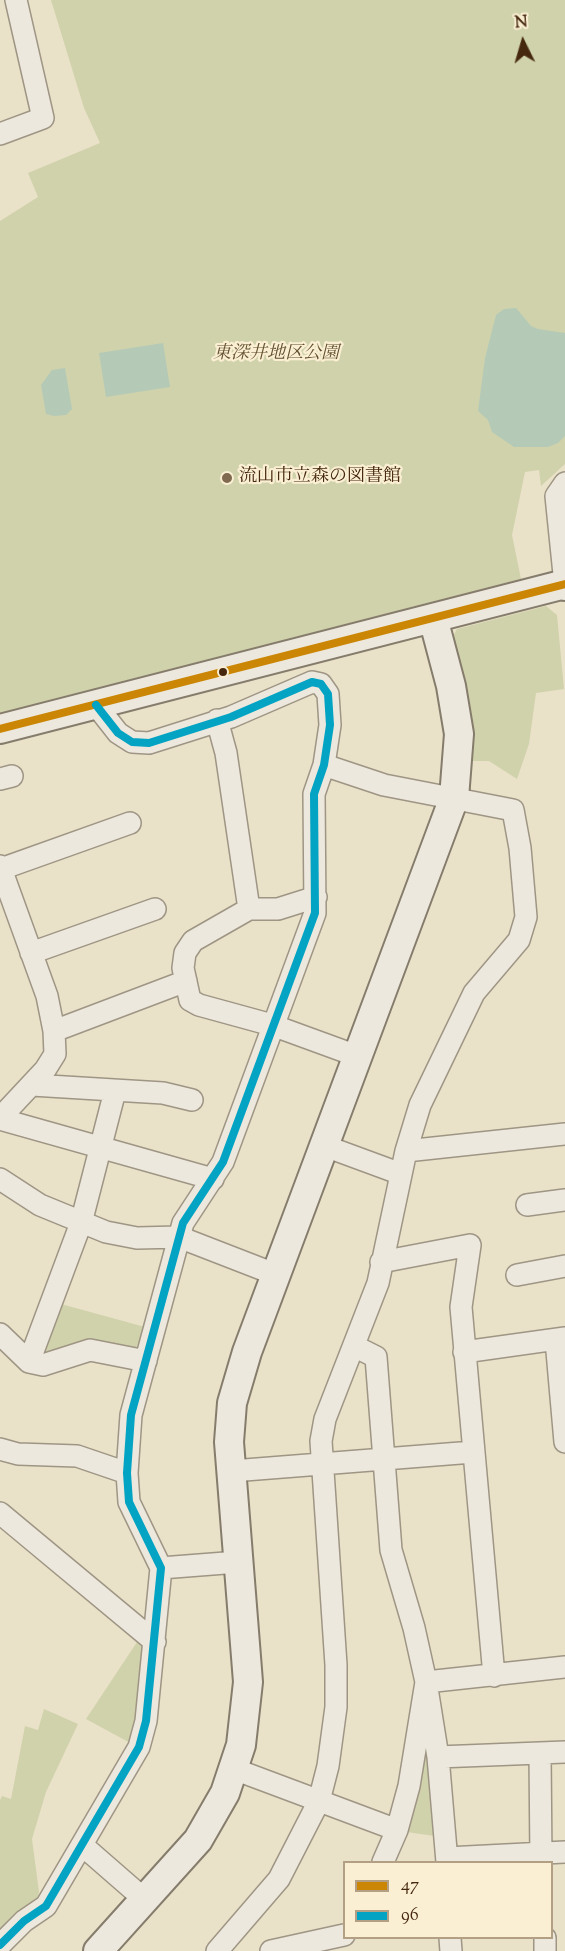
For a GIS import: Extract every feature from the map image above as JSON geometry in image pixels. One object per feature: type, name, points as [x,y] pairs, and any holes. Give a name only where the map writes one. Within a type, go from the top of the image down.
[{"type":"street","points":[[0,134],[43,118],[16,0]]},
{"type":"street","points":[[0,729],[565,585],[556,495],[565,483]]},
{"type":"street","points":[[98,1951],[198,1840],[214,1814],[242,1745],[248,1682],[230,1419],[238,1377],[454,798],[459,734],[453,697],[433,618]]},
{"type":"street","points":[[0,1945],[24,1921],[46,1905],[139,1747],[146,1722],[161,1568],[129,1502],[127,1473],[131,1415],[183,1223],[222,1162],[315,913],[314,794],[324,765],[330,725],[328,694],[321,684],[312,682],[217,720],[149,743],[132,742],[118,733],[96,705]]},
{"type":"street","points":[[217,720],[225,753],[249,909]]},
{"type":"street","points":[[217,1951],[279,1879],[319,1801],[333,1737],[336,1665],[322,1465],[321,1441],[325,1419],[378,1283],[406,1151],[420,1105],[474,993],[519,940],[525,917],[520,848],[513,810],[384,784],[324,765]]},
{"type":"street","points":[[130,823],[1,867],[4,892],[47,996],[56,1054],[32,1085],[0,1119],[213,1179]]},
{"type":"street","points":[[316,897],[278,909],[249,909],[193,941],[185,953],[186,981],[190,1000],[199,1005],[272,1025],[357,1056]]},
{"type":"street","points":[[31,953],[154,909]]},
{"type":"street","points":[[54,1031],[186,981]]},
{"type":"street","points":[[32,1085],[163,1093],[192,1100]]},
{"type":"street","points":[[29,1362],[81,1223],[115,1090]]},
{"type":"street","points":[[406,1151],[565,1134]]},
{"type":"street","points":[[325,1146],[401,1174]]},
{"type":"street","points":[[0,1179],[40,1205],[106,1232],[137,1238],[179,1237],[277,1275]]},
{"type":"street","points":[[527,1205],[565,1200]]},
{"type":"street","points":[[381,1262],[470,1245],[461,1306],[494,1676]]},
{"type":"street","points":[[517,1275],[565,1266]]},
{"type":"street","points":[[464,1352],[560,1339],[565,1442]]},
{"type":"street","points":[[2,1342],[29,1362],[43,1365],[90,1350],[146,1361]]},
{"type":"street","points":[[354,1346],[376,1357],[391,1550],[414,1629],[426,1682],[438,1757],[447,1860],[541,1857],[565,1852]]},
{"type":"street","points":[[0,1449],[18,1454],[77,1456],[127,1473]]},
{"type":"street","points":[[232,1471],[473,1452]]},
{"type":"street","points":[[0,1513],[155,1641]]},
{"type":"street","points":[[161,1568],[238,1562]]},
{"type":"street","points":[[426,1682],[565,1667]]},
{"type":"street","points":[[384,1861],[397,1830],[410,1777],[426,1682]]},
{"type":"street","points":[[438,1757],[565,1752]]},
{"type":"street","points":[[540,1753],[541,1857]]},
{"type":"street","points":[[234,1769],[397,1830]]},
{"type":"street","points":[[82,1845],[144,1899]]},
{"type":"street","points":[[272,1951],[343,1934]]},
{"type":"green space","name":"東深井地区公園","points":[[51,0],[565,0],[565,464],[541,486],[539,470],[525,472],[512,535],[521,579],[0,713],[0,221],[38,197],[28,173],[100,143],[84,108]]},
{"type":"green space","points":[[546,606],[557,615],[564,689],[536,693],[529,744],[517,779],[489,761],[471,761],[472,742],[451,640],[457,629]]},
{"type":"green space","points":[[61,1304],[145,1327],[133,1355],[39,1357]]},
{"type":"green space","points":[[139,1639],[146,1646],[141,1706],[132,1744],[86,1719]]},
{"type":"green space","points":[[44,1709],[78,1724],[46,1792],[32,1839],[39,1892],[37,1905],[0,1937],[0,1800],[2,1796],[11,1799],[25,1726],[38,1730]]},
{"type":"green space","points":[[418,1749],[433,1750],[441,1837],[400,1831]]},
{"type":"shaded area","points":[[516,308],[531,326],[565,333],[565,436],[558,443],[548,447],[514,447],[492,432],[488,420],[478,411],[485,358],[496,315],[504,309]]},
{"type":"shaded area","points":[[163,343],[170,387],[106,397],[99,353]]},
{"type":"shaded area","points":[[65,368],[72,409],[66,415],[46,414],[41,385],[52,370]]},
{"type":"transit line","name":"47","points":[[0,729],[565,584]]},
{"type":"transit line","name":"96","points":[[0,1945],[24,1921],[46,1906],[139,1747],[146,1721],[161,1568],[129,1502],[127,1473],[131,1415],[183,1223],[223,1162],[315,913],[314,794],[324,765],[330,725],[328,694],[321,684],[312,682],[231,717],[149,743],[132,742],[118,733],[96,705]]},
{"type":"place","name":"流山市立森の図書館","points":[[227,478]]}]
